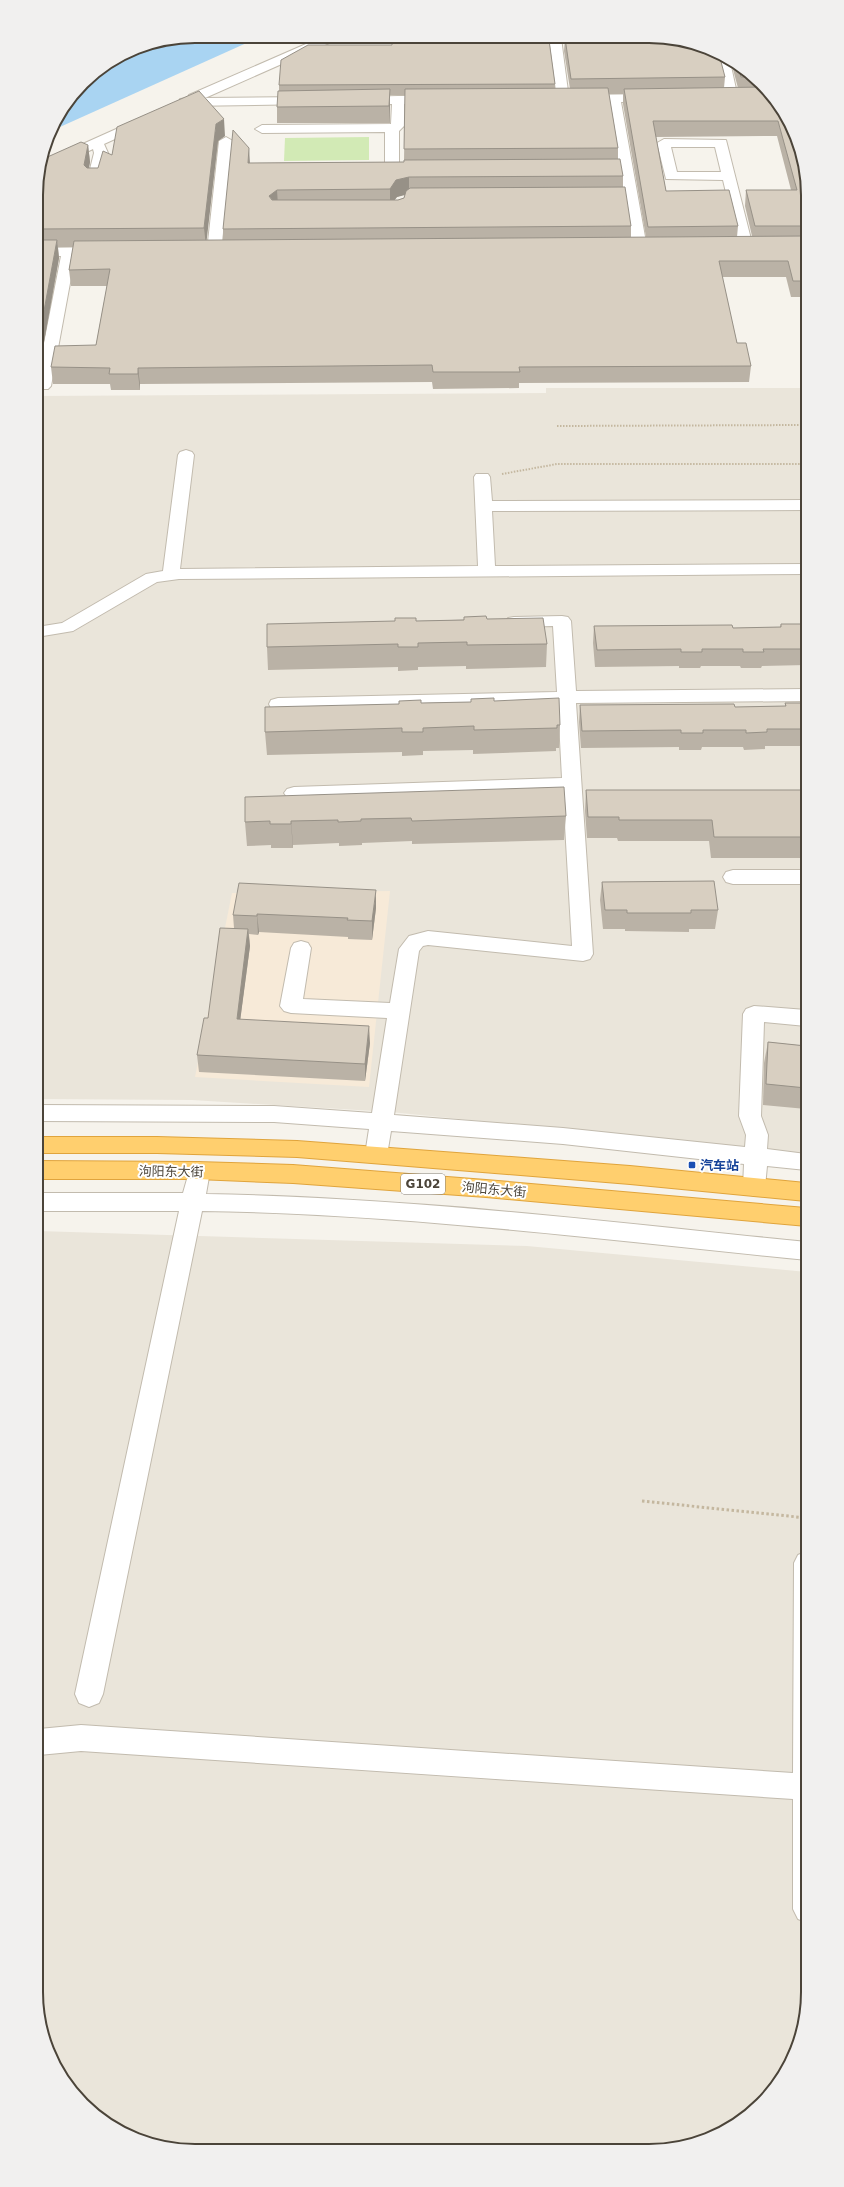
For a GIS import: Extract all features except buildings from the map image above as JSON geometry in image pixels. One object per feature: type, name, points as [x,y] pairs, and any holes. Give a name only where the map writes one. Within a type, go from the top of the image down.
[{"type":"highway","name":"泃阳东大街","points":[[43,1145],[241,1147],[376,1155],[801,1192]]},
{"type":"highway","name":"泃阳东大街","points":[[43,1170],[199,1171],[293,1174],[441,1185],[801,1218]]},
{"type":"street","points":[[171,108],[318,43]]},
{"type":"street","points":[[556,43],[563,99]]},
{"type":"street","points":[[724,62],[732,98]]},
{"type":"street","points":[[547,99],[669,98]]},
{"type":"street","points":[[717,98],[746,98]]},
{"type":"street","points":[[614,99],[640,248]]},
{"type":"street","points":[[398,100],[398,125],[392,130],[392,167],[402,171],[433,171]]},
{"type":"street","points":[[351,101],[445,100]]},
{"type":"street","points":[[185,102],[319,101]]},
{"type":"street","points":[[47,166],[157,114]]},
{"type":"street","points":[[262,129],[394,128]]},
{"type":"street","points":[[214,250],[226,141]]},
{"type":"street","points":[[94,181],[101,153],[97,142]]},
{"type":"street","points":[[729,176],[670,176],[664,143],[721,143],[729,176],[746,247]]},
{"type":"street","points":[[580,170],[626,170]]},
{"type":"street","points":[[583,198],[631,198]]},
{"type":"street","points":[[731,247],[761,247]]},
{"type":"street","points":[[624,248],[655,248]]},
{"type":"street","points":[[199,251],[230,250]]},
{"type":"street","points":[[43,252],[115,251]]},
{"type":"street","points":[[43,386],[69,252]]},
{"type":"street","points":[[171,575],[186,455]]},
{"type":"street","points":[[482,478],[487,570]]},
{"type":"street","points":[[484,506],[801,505]]},
{"type":"street","points":[[43,631],[67,627],[152,578],[171,575],[487,570],[801,569]]},
{"type":"street","points":[[376,1155],[409,949],[416,941],[428,938],[582,954],[562,621],[498,622]]},
{"type":"street","points":[[278,704],[567,697],[801,696]]},
{"type":"street","points":[[294,793],[572,784]]},
{"type":"street","points":[[733,877],[801,877]]},
{"type":"street","points":[[301,948],[291,1006],[399,1011]]},
{"type":"street","points":[[754,1187],[758,1135],[750,1116],[754,1014],[801,1018]]},
{"type":"street","points":[[43,1113],[274,1114],[563,1136],[801,1161]]},
{"type":"street","points":[[89,1694],[199,1171]]},
{"type":"street","points":[[43,1202],[192,1203],[288,1206],[445,1218],[801,1251]]},
{"type":"street","points":[[43,1742],[81,1738],[801,1787]]},
{"type":"path","points":[[557,426],[801,425]]},
{"type":"path","points":[[482,478],[557,464],[801,464]]},
{"type":"path","points":[[642,1501],[801,1517]]},
{"type":"shaded area","points":[[546,388],[801,388],[801,1153],[390,1112],[192,1100],[43,1099],[43,396],[546,393]]},
{"type":"shaded area","points":[[390,891],[369,1087],[195,1077],[232,893]]},
{"type":"shaded area","points":[[43,1231],[527,1246],[801,1271],[801,2002],[796,2032],[781,2068],[770,2085],[757,2100],[742,2113],[725,2124],[689,2139],[659,2144],[185,2144],[155,2139],[119,2124],[102,2113],[87,2100],[74,2085],[63,2068],[48,2032],[43,2002]]},
{"type":"green space","points":[[369,137],[369,160],[284,161],[285,138]]},
{"type":"water","points":[[246,43],[59,127],[74,102],[87,87],[102,74],[119,63],[146,51],[175,44]]},
{"type":"place","name":"汽车站","points":[[692,1165]]}]
